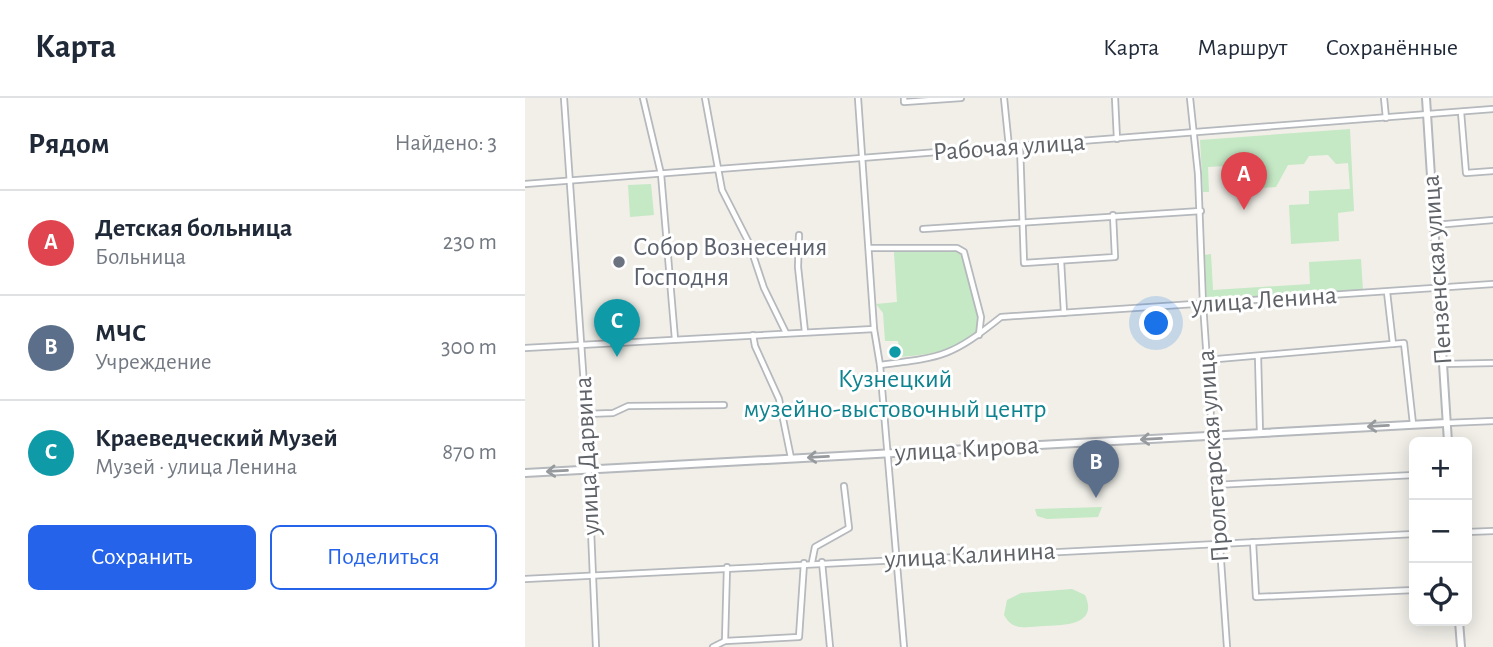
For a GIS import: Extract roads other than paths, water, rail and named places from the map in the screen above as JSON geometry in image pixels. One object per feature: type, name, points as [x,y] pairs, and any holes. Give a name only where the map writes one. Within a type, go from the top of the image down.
[{"type":"street","name":"улица Дарвина","points":[[564,98],[586,414],[597,647]]},
{"type":"street","points":[[643,98],[661,174],[675,339]]},
{"type":"street","points":[[705,98],[725,197],[749,243],[764,288],[786,333]]},
{"type":"street","points":[[858,98],[874,329],[880,365],[904,647]]},
{"type":"street","points":[[904,98],[904,102],[961,98]]},
{"type":"street","points":[[1004,98],[1009,147]]},
{"type":"street","points":[[1115,98],[1117,139]]},
{"type":"street","name":"Пролетарская улица","points":[[1189,98],[1201,211],[1206,360],[1227,647]]},
{"type":"street","points":[[1384,98],[1386,118]]},
{"type":"street","name":"Пензенская улица","points":[[1426,98],[1447,437]]},
{"type":"street","name":"Рабочая улица","points":[[525,184],[1493,109]]},
{"type":"street","points":[[1461,112],[1466,173],[1493,171]]},
{"type":"street","points":[[1020,146],[1024,263],[1115,257],[1113,215]]},
{"type":"street","points":[[923,229],[1201,211]]},
{"type":"street","points":[[1434,225],[1493,220]]},
{"type":"street","points":[[799,235],[798,267],[804,332]]},
{"type":"street","points":[[870,248],[957,248],[964,252],[981,317],[979,335]]},
{"type":"street","points":[[1061,261],[1064,313]]},
{"type":"street","name":"улица Ленина","points":[[880,365],[941,356],[960,349],[1001,317],[1493,284]]},
{"type":"street","points":[[1387,292],[1393,344]]},
{"type":"street","points":[[525,348],[874,329]]},
{"type":"street","points":[[753,335],[755,346],[779,399],[791,458]]},
{"type":"street","points":[[1206,360],[1404,343],[1413,424]]},
{"type":"street","points":[[1258,356],[1260,433]]},
{"type":"street","points":[[1443,364],[1493,363]]},
{"type":"street","points":[[586,414],[613,413],[628,406],[724,405]]},
{"type":"street","name":"улица Кирова","points":[[525,473],[1493,421]]},
{"type":"street","points":[[1215,485],[1409,475]]},
{"type":"street","points":[[812,562],[815,547],[849,528],[844,486]]},
{"type":"street","points":[[1472,532],[1493,531]]},
{"type":"street","name":"улица Калинина","points":[[525,579],[812,562],[1409,534]]},
{"type":"street","points":[[1253,542],[1256,597],[1409,590]]},
{"type":"street","points":[[822,562],[830,647]]},
{"type":"street","points":[[713,647],[725,641],[799,637],[804,563]]},
{"type":"street","points":[[725,641],[727,567]]},
{"type":"street","points":[[1459,626],[1461,647]]},
{"type":"place","name":"Детская больница","points":[[1244,210]]},
{"type":"place","name":"Собор Вознесения Господня","points":[[619,262]]},
{"type":"place","name":"Кузнецкий музейно-выстовочный центр","points":[[895,352]]},
{"type":"place","name":"Краеведческий Музей","points":[[617,357]]},
{"type":"place","name":"МЧС","points":[[1096,498]]}]
